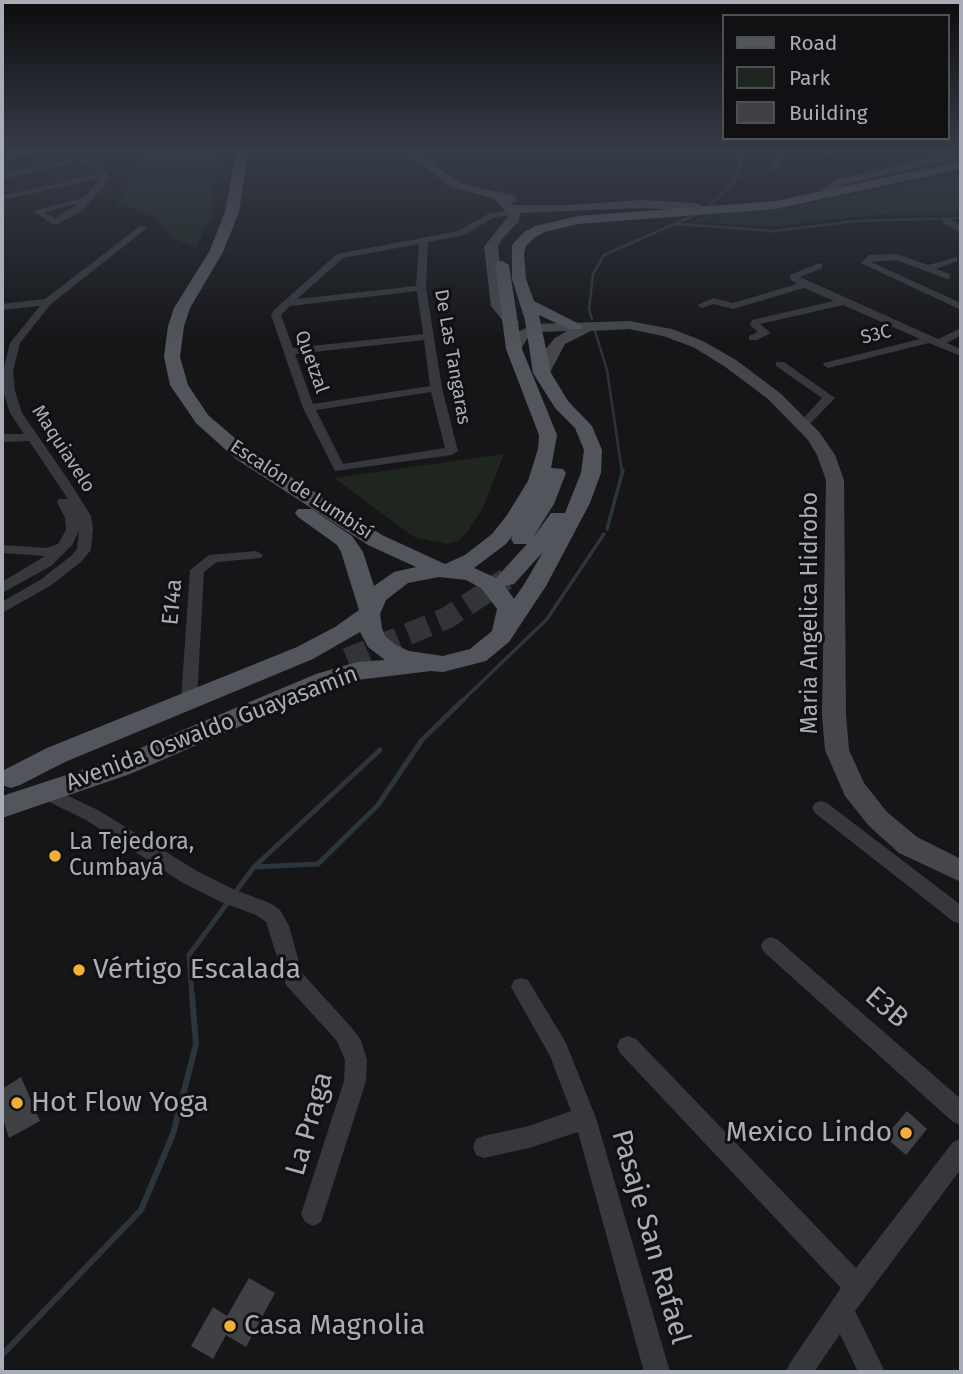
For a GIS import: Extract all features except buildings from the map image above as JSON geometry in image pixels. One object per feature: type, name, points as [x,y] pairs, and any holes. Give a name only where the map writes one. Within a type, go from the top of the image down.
[{"type":"main road","points":[[194,435],[167,398],[156,363],[158,343],[164,320],[201,257],[218,217]]},
{"type":"main road","name":"Escalón de Lumbisí","points":[[230,217],[216,252],[182,308],[176,326],[172,357],[179,385],[202,419],[243,455],[375,540],[445,570]]},
{"type":"main road","points":[[561,217],[525,226],[500,252],[514,349],[548,435],[538,481],[499,540],[473,560],[445,570],[402,577],[376,597],[369,612],[373,634],[388,651],[405,659],[443,664],[478,655],[491,646],[535,586],[580,503],[591,474],[593,450],[583,426],[562,404],[542,373],[534,328],[519,279],[517,253],[519,245],[540,229],[578,220],[608,217]]},
{"type":"main road","points":[[526,303],[593,326]]},
{"type":"main road","points":[[539,408],[558,437],[558,469],[544,504],[499,575],[544,538],[562,511],[577,472],[579,449],[562,404]]},
{"type":"main road","name":"Escalón de Lumbisí","points":[[227,464],[326,526],[345,541],[358,567],[369,612]]},
{"type":"main road","points":[[445,570],[471,575],[489,583],[501,595],[508,609],[507,625]]},
{"type":"main road","name":"Avenida Oswaldo Guayasamín","points":[[4,787],[55,755],[305,653],[343,633],[369,612]]},
{"type":"main road","name":"Avenida Oswaldo Guayasamín","points":[[4,787],[344,654]]},
{"type":"main road","name":"Avenida Oswaldo Guayasamín","points":[[4,787],[45,792],[121,767],[325,680],[357,671],[425,663]]},
{"type":"street","points":[[47,217],[55,222],[64,217]]},
{"type":"street","name":"Quetzal","points":[[343,469],[336,467],[309,408],[276,315],[340,256],[461,233],[489,217]]},
{"type":"street","points":[[512,323],[498,306],[491,247],[496,237],[513,221],[513,217]]},
{"type":"street","points":[[946,221],[961,230]]},
{"type":"street","name":"Maquiavelo","points":[[43,302],[144,228],[135,230],[43,302],[5,355],[9,391],[16,413],[72,518],[73,530],[63,547]]},
{"type":"street","name":"De Las Tangaras","points":[[343,469],[452,451],[436,388],[421,288],[424,241]]},
{"type":"street","points":[[947,276],[897,257],[866,260],[870,266],[961,307]]},
{"type":"street","points":[[929,268],[954,259]]},
{"type":"street","points":[[819,265],[793,277],[805,285],[961,353]]},
{"type":"street","points":[[702,304],[714,301],[733,306],[805,285]]},
{"type":"street","points":[[287,303],[421,288]]},
{"type":"street","points":[[2,307],[43,302]]},
{"type":"street","points":[[753,338],[766,333],[755,325],[756,322],[845,302]]},
{"type":"street","points":[[542,373],[560,341],[593,326]]},
{"type":"street","name":"Maria Angelica Hidrobo","points":[[534,328],[593,326],[660,330],[698,344],[774,396],[803,425],[826,455],[835,480],[834,715],[837,750],[854,789],[878,818],[908,845],[961,871]]},
{"type":"street","points":[[514,349],[522,337],[534,328]]},
{"type":"street","name":"S3C","points":[[828,365],[936,341],[961,331]]},
{"type":"street","points":[[289,352],[428,335]]},
{"type":"street","points":[[780,364],[829,398],[803,425]]},
{"type":"street","points":[[309,408],[436,388]]},
{"type":"street","name":"Maquiavelo","points":[[2,406],[5,415],[27,438],[84,516],[86,528],[83,550]]},
{"type":"street","points":[[2,438],[27,438]]},
{"type":"street","points":[[2,588],[63,547],[83,550]]},
{"type":"street","points":[[2,549],[49,556],[69,565]]},
{"type":"street","points":[[2,608],[69,565],[83,550]]},
{"type":"street","name":"E14a","points":[[189,700],[197,570],[214,558],[256,555]]},
{"type":"street","name":"La Praga","points":[[45,792],[92,815],[209,887],[263,909],[273,916],[279,926],[293,978],[344,1034],[353,1047],[356,1060],[355,1081],[313,1214]]},
{"type":"street","points":[[821,808],[961,916]]},
{"type":"street","name":"E3B","points":[[771,947],[961,1114]]},
{"type":"street","name":"Pasaje San Rafael","points":[[520,987],[558,1050],[585,1118],[657,1372]]},
{"type":"street","points":[[628,1046],[857,1287]]},
{"type":"street","points":[[484,1147],[529,1137],[585,1118]]},
{"type":"street","points":[[799,1372],[857,1287],[961,1150]]},
{"type":"street","points":[[841,1309],[872,1372]]},
{"type":"green space","points":[[157,217],[210,217],[196,248],[170,237]]},
{"type":"green space","points":[[702,217],[856,217],[767,227],[692,222]]},
{"type":"green space","points":[[504,454],[483,508],[467,532],[459,540],[448,544],[414,537],[334,478]]},
{"type":"waterway","points":[[592,319],[589,309],[593,274],[604,255],[690,217]]},
{"type":"waterway","points":[[677,224],[774,231],[856,221],[961,218]]},
{"type":"waterway","points":[[595,331],[607,370],[622,472]]},
{"type":"waterway","points":[[607,529],[623,470]]},
{"type":"waterway","points":[[461,702],[547,619],[604,534]]},
{"type":"waterway","points":[[254,867],[318,864],[378,805],[422,740],[463,700]]},
{"type":"waterway","points":[[254,867],[380,750]]},
{"type":"waterway","points":[[234,894],[254,867]]},
{"type":"waterway","points":[[192,997],[189,955],[229,901]]},
{"type":"waterway","points":[[2,1355],[141,1210],[173,1134],[196,1044],[192,995]]},
{"type":"tunnel","points":[[347,659],[447,618],[506,579]]},
{"type":"place","name":"La Tejedora, Cumbayá","points":[[55,856]]},
{"type":"place","name":"Vértigo Escalada","points":[[79,970]]},
{"type":"place","name":"Hot Flow Yoga","points":[[17,1103]]},
{"type":"place","name":"Mexico Lindo","points":[[906,1133]]},
{"type":"place","name":"Casa Magnolia","points":[[230,1326]]}]
